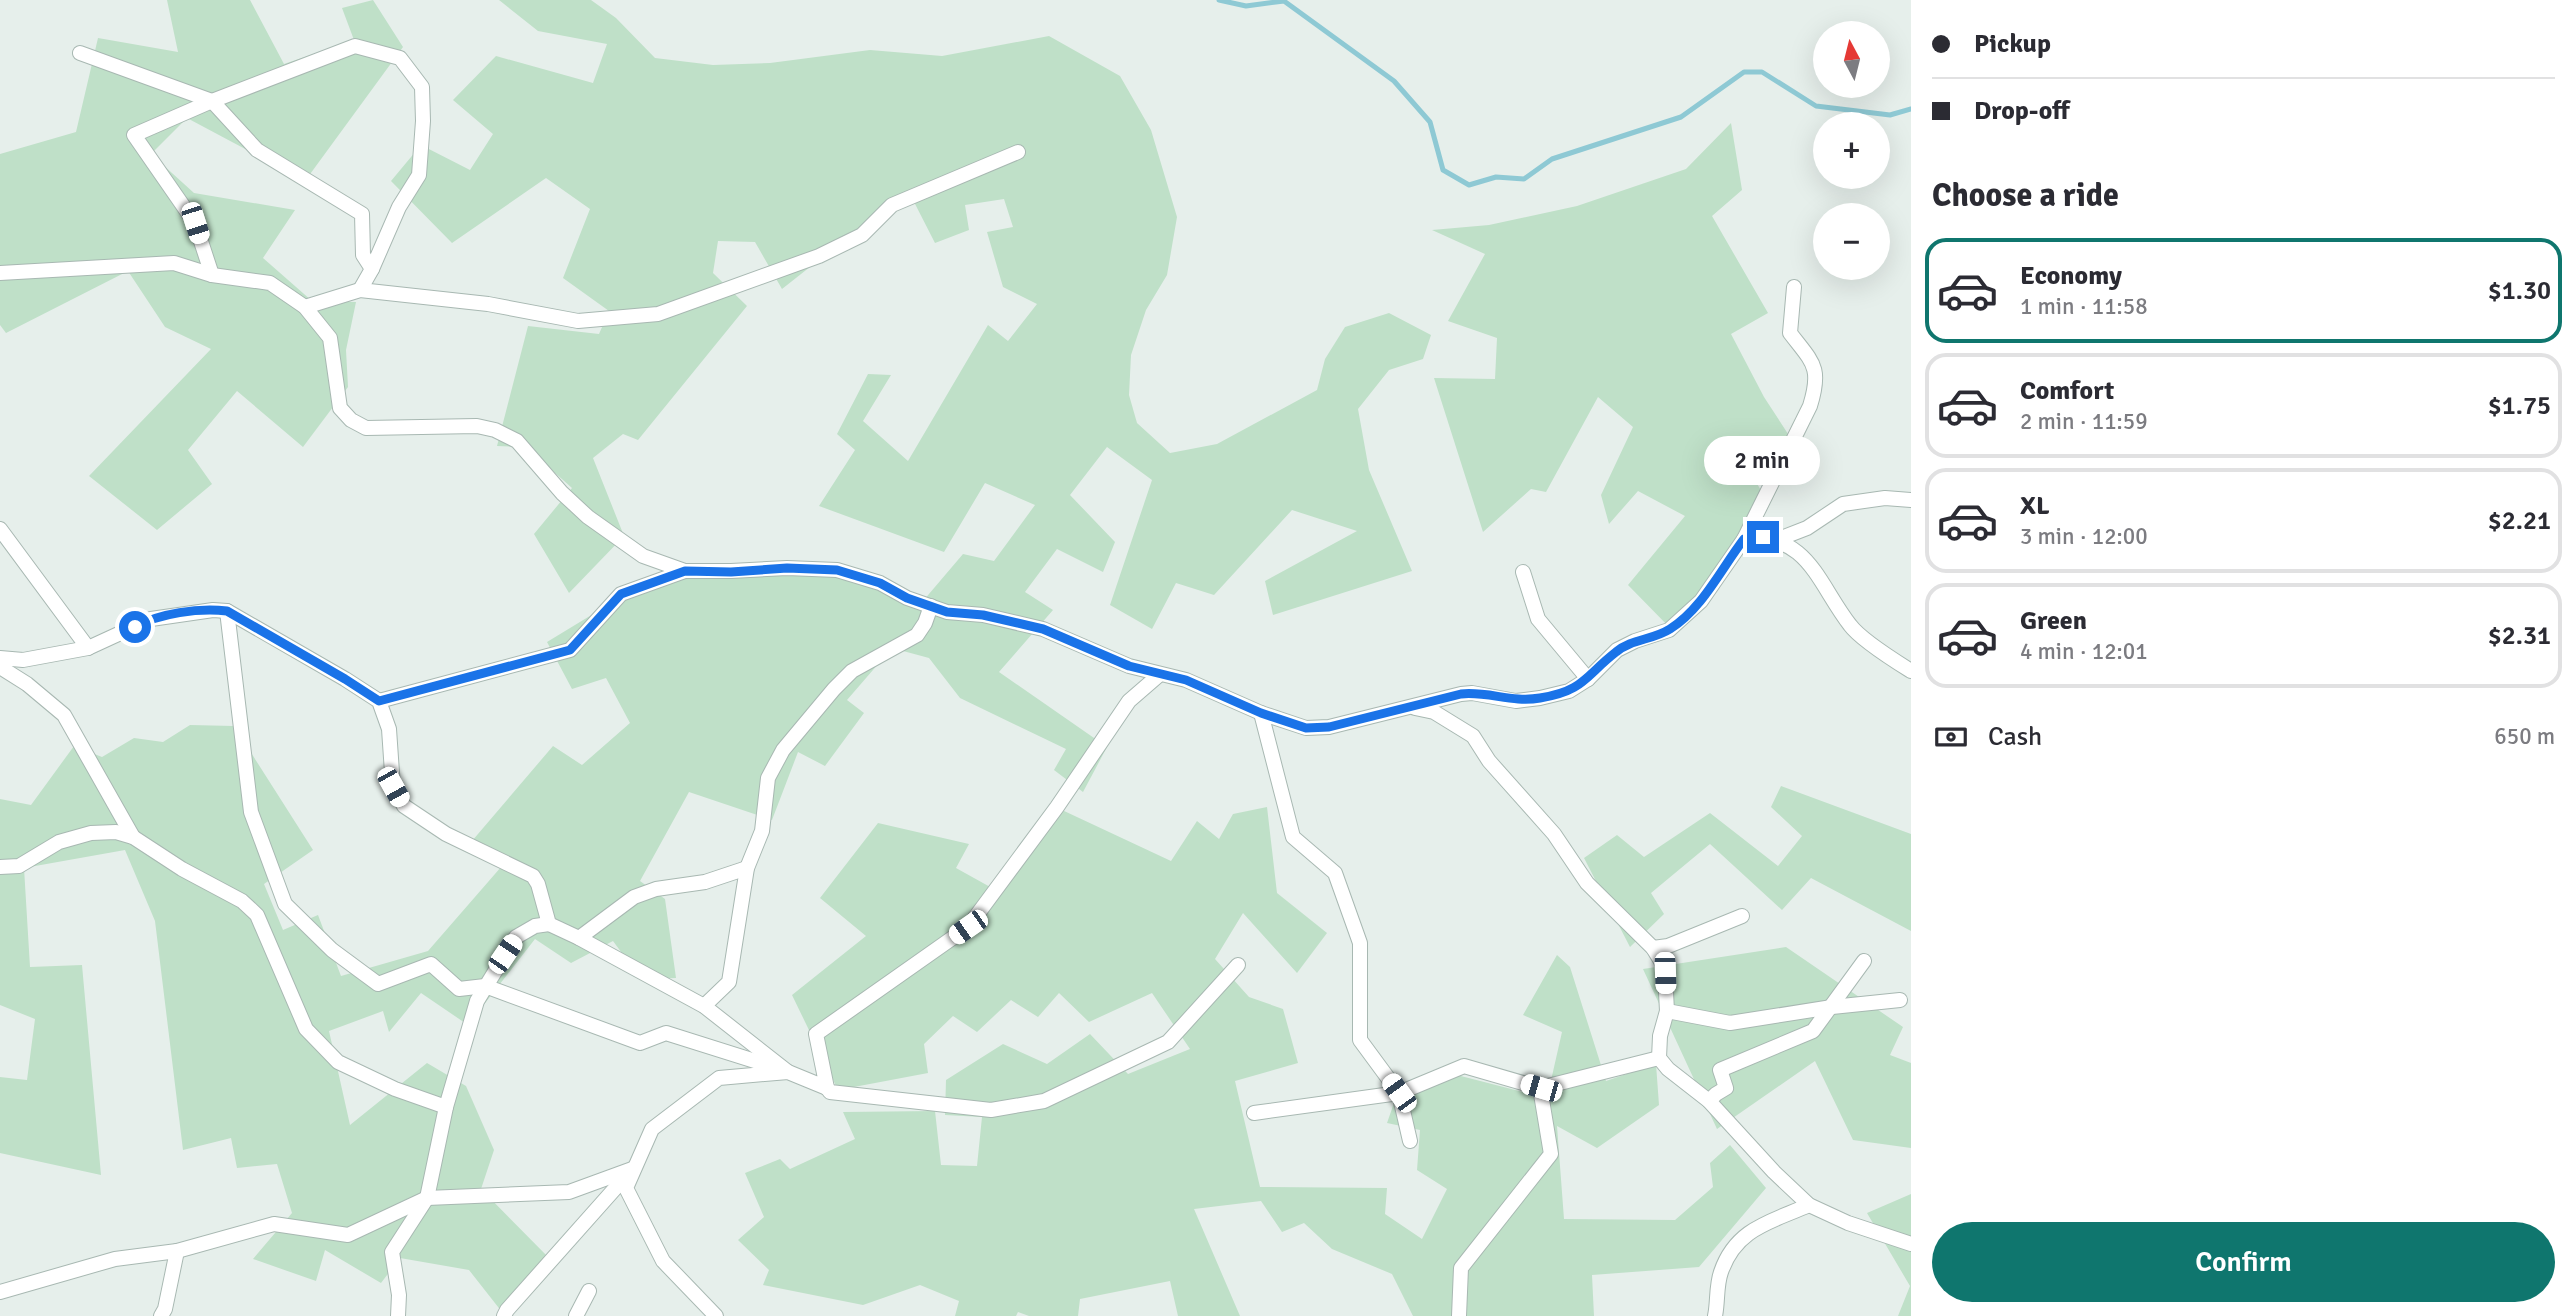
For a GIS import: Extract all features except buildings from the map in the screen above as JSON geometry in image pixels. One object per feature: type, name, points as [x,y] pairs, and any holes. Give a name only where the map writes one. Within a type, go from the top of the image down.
[{"type":"street","points":[[212,275],[195,223],[134,135],[212,101],[355,46],[400,58],[422,87],[424,121],[419,175],[399,207],[360,290]]},
{"type":"street","points":[[80,53],[212,101],[257,150],[362,214],[363,255],[372,269]]},
{"type":"street","points":[[305,307],[360,290],[488,304],[578,321],[658,314],[819,256],[862,236],[892,205],[1017,152]]},
{"type":"street","points":[[0,273],[174,263],[212,275],[270,283],[305,307],[330,338],[340,408],[351,420],[366,428],[477,426],[495,430],[517,440],[562,494],[588,517],[643,556],[685,571],[731,572],[787,568],[837,570],[880,583],[907,598],[947,612],[1010,620],[1043,629],[1129,666],[1186,680],[1261,713],[1306,728],[1329,727],[1472,693],[1516,701],[1569,691],[1588,680],[1618,650],[1635,641],[1669,630],[1701,601],[1744,539],[1810,406],[1815,389],[1815,366],[1790,334],[1794,287]]},
{"type":"street","points":[[1776,540],[1807,528],[1843,504],[1885,498],[1911,500]]},
{"type":"street","points":[[0,529],[88,648]]},
{"type":"street","points":[[1744,539],[1763,537],[1776,540],[1811,563],[1851,628],[1911,671]]},
{"type":"street","points":[[379,701],[570,650],[621,594],[685,571]]},
{"type":"street","points":[[1523,572],[1538,619],[1588,680]]},
{"type":"street","points":[[704,1006],[729,982],[747,868],[762,831],[768,778],[783,750],[834,688],[852,671],[916,635],[925,624],[931,606]]},
{"type":"street","points":[[0,658],[23,660],[88,648],[150,619],[213,610],[227,611],[379,701],[389,729],[393,787],[404,806],[446,834],[533,876],[538,884],[549,925]]},
{"type":"street","points":[[227,611],[251,812],[285,904],[332,950],[378,984],[432,964],[459,989],[485,986],[640,1043],[666,1033],[788,1072],[827,1088],[830,1092],[990,1110],[1044,1101],[1168,1042],[1238,965]]},
{"type":"street","points":[[0,667],[27,684],[64,715],[134,837]]},
{"type":"street","points":[[827,1088],[816,1034],[968,927],[1057,807],[1129,701],[1159,675]]},
{"type":"street","points":[[1413,708],[1434,712],[1473,736],[1489,761],[1554,834],[1587,883],[1653,948],[1665,973],[1667,1011],[1660,1036],[1659,1058],[1668,1069],[1709,1101],[1774,1172],[1809,1205],[1848,1223],[1911,1244]]},
{"type":"street","points":[[1261,713],[1293,837],[1335,873],[1360,943],[1360,1040],[1399,1093],[1410,1141]]},
{"type":"street","points":[[0,867],[19,866],[59,842],[90,833],[116,832],[134,837],[182,869],[242,901],[257,915],[306,1030],[338,1062],[395,1089],[446,1107]]},
{"type":"street","points":[[579,938],[634,897],[656,889],[705,882],[747,868]]},
{"type":"street","points":[[1653,948],[1668,946],[1742,916]]},
{"type":"street","points":[[398,1316],[399,1295],[393,1252],[427,1198],[446,1107],[477,1002],[516,937],[534,926],[549,925],[579,938],[704,1006],[788,1072]]},
{"type":"street","points":[[1709,1101],[1726,1088],[1720,1070],[1813,1031],[1864,961]]},
{"type":"street","points":[[1667,1011],[1730,1023],[1832,1007],[1900,1000]]},
{"type":"street","points":[[1254,1114],[1399,1093],[1464,1066],[1541,1088],[1659,1058]]},
{"type":"street","points":[[716,1316],[663,1261],[626,1188],[632,1169],[652,1129],[719,1078],[788,1072]]},
{"type":"street","points":[[1459,1316],[1461,1268],[1551,1154],[1541,1088]]},
{"type":"street","points":[[0,1292],[115,1259],[177,1251],[274,1224],[348,1236],[427,1198],[569,1192],[632,1169]]},
{"type":"street","points":[[505,1316],[507,1310],[632,1169]]},
{"type":"street","points":[[1715,1316],[1720,1273],[1735,1246],[1749,1230],[1809,1205]]},
{"type":"street","points":[[161,1316],[165,1309],[177,1251]]},
{"type":"street","points":[[576,1316],[589,1291]]},
{"type":"green space","points":[[167,0],[250,0],[284,64],[354,40],[342,8],[373,0],[403,47],[305,181],[187,118],[151,154],[194,193],[295,210],[263,258],[312,301],[356,302],[346,350],[348,387],[303,447],[237,391],[188,450],[212,484],[157,530],[89,476],[211,349],[165,327],[128,271],[6,333],[0,325],[0,154],[76,132],[98,38],[178,52]]},
{"type":"green space","points":[[499,0],[591,0],[616,18],[655,58],[713,65],[770,63],[870,50],[942,56],[1049,36],[1120,76],[1151,130],[1177,217],[1167,275],[1146,310],[1131,355],[1129,395],[1137,423],[1170,453],[1217,444],[1317,390],[1325,359],[1345,327],[1389,313],[1431,335],[1423,359],[1389,370],[1358,409],[1369,470],[1412,571],[1273,615],[1265,581],[1357,531],[1292,510],[1214,595],[1176,583],[1152,629],[1110,605],[1152,480],[1107,447],[1070,495],[1115,542],[1103,572],[1057,549],[1025,592],[1053,610],[999,672],[1107,747],[1083,792],[1054,770],[1066,749],[960,698],[929,658],[892,648],[847,700],[864,713],[825,766],[798,752],[772,820],[689,792],[640,881],[665,899],[676,978],[641,979],[613,941],[571,963],[535,939],[468,1025],[421,993],[389,1032],[383,1011],[329,1031],[350,1125],[427,1063],[466,1086],[494,1150],[481,1189],[551,1260],[502,1312],[469,1270],[400,1258],[381,1283],[325,1250],[316,1281],[253,1259],[292,1213],[277,1164],[237,1168],[231,1138],[183,1150],[155,921],[125,850],[24,868],[30,967],[82,965],[101,1175],[0,1153],[0,1077],[27,1080],[35,1019],[0,1005],[0,799],[31,805],[74,746],[102,757],[134,738],[163,742],[190,725],[234,726],[313,850],[264,884],[283,930],[318,915],[341,976],[428,951],[508,859],[472,841],[553,746],[582,765],[630,723],[606,678],[572,689],[547,642],[654,577],[832,562],[923,601],[963,554],[994,561],[1035,505],[985,483],[944,552],[819,506],[855,450],[837,434],[868,374],[891,375],[863,421],[908,461],[988,325],[1008,341],[1037,304],[1003,287],[987,232],[1013,227],[1004,199],[965,205],[969,230],[935,243],[912,198],[867,222],[782,289],[755,242],[718,241],[713,273],[747,306],[638,440],[623,434],[593,458],[624,536],[569,593],[534,534],[572,488],[526,447],[497,446],[528,326],[599,334],[609,311],[563,278],[590,209],[546,178],[452,243],[391,181],[421,145],[470,170],[493,134],[453,100],[496,56],[593,83],[607,44],[538,31]]},
{"type":"green space","points":[[1731,123],[1742,190],[1712,216],[1768,313],[1731,334],[1764,397],[1790,437],[1753,477],[1768,502],[1674,632],[1628,585],[1685,516],[1638,491],[1609,524],[1601,495],[1633,427],[1598,397],[1546,492],[1531,489],[1483,532],[1434,378],[1495,379],[1497,338],[1448,321],[1485,254],[1432,230],[1489,225],[1577,206],[1686,169]]},
{"type":"green space","points":[[1781,786],[1911,834],[1911,931],[1811,878],[1782,910],[1710,844],[1651,893],[1664,914],[1630,947],[1584,858],[1617,835],[1644,857],[1710,813],[1778,866],[1802,836],[1771,807]]},
{"type":"green space","points":[[1267,807],[1277,893],[1327,933],[1297,973],[1243,913],[1215,959],[1249,997],[1283,1009],[1298,1063],[1235,1081],[1260,1187],[1387,1188],[1385,1214],[1422,1239],[1447,1189],[1417,1170],[1420,1130],[1387,1123],[1395,1100],[1453,1074],[1547,1098],[1562,1032],[1523,1015],[1557,955],[1570,967],[1606,1081],[1656,1064],[1659,1105],[1597,1148],[1557,1126],[1564,1219],[1675,1220],[1713,1187],[1710,1163],[1730,1145],[1766,1188],[1699,1267],[1592,1275],[1594,1316],[1413,1316],[1392,1274],[1332,1249],[1304,1223],[1282,1232],[1261,1201],[1194,1209],[1240,1316],[1178,1316],[1170,1281],[1080,1299],[1078,1316],[1029,1316],[1018,1312],[1016,1316],[955,1316],[959,1301],[920,1285],[863,1305],[763,1285],[769,1270],[738,1240],[764,1217],[745,1173],[780,1159],[790,1169],[855,1139],[843,1112],[935,1111],[941,1165],[977,1166],[982,1117],[945,1115],[946,1080],[1003,1044],[1047,1064],[1090,1034],[1128,1074],[1190,1049],[1152,993],[1089,1022],[1059,993],[1038,1017],[1011,1000],[977,1032],[953,1016],[924,1044],[928,1073],[838,1090],[792,995],[866,936],[820,898],[878,823],[969,844],[956,868],[1001,893],[1062,810],[1171,861],[1197,821],[1219,839],[1233,814]]},
{"type":"green space","points":[[1786,947],[1903,1027],[1890,1055],[1911,1063],[1911,1148],[1853,1140],[1815,1061],[1717,1129],[1643,969]]},
{"type":"green space","points":[[1911,1194],[1911,1316],[1898,1316],[1910,1286],[1867,1213]]},
{"type":"waterway","points":[[1219,0],[1246,6],[1284,1],[1394,81],[1430,122],[1443,170],[1469,185],[1496,177],[1524,179],[1552,159],[1681,117],[1744,72],[1762,72],[1816,106],[1890,115],[1911,109]]},
{"type":"route","points":[[135,627],[150,619],[213,610],[227,611],[379,701],[570,650],[621,594],[685,571],[731,572],[787,568],[837,570],[880,583],[907,598],[947,612],[983,615],[1043,629],[1129,666],[1186,680],[1286,722],[1306,728],[1329,727],[1461,694],[1472,693],[1516,701],[1569,691],[1588,680],[1618,650],[1635,641],[1669,630],[1701,601],[1744,539],[1763,537]]}]
